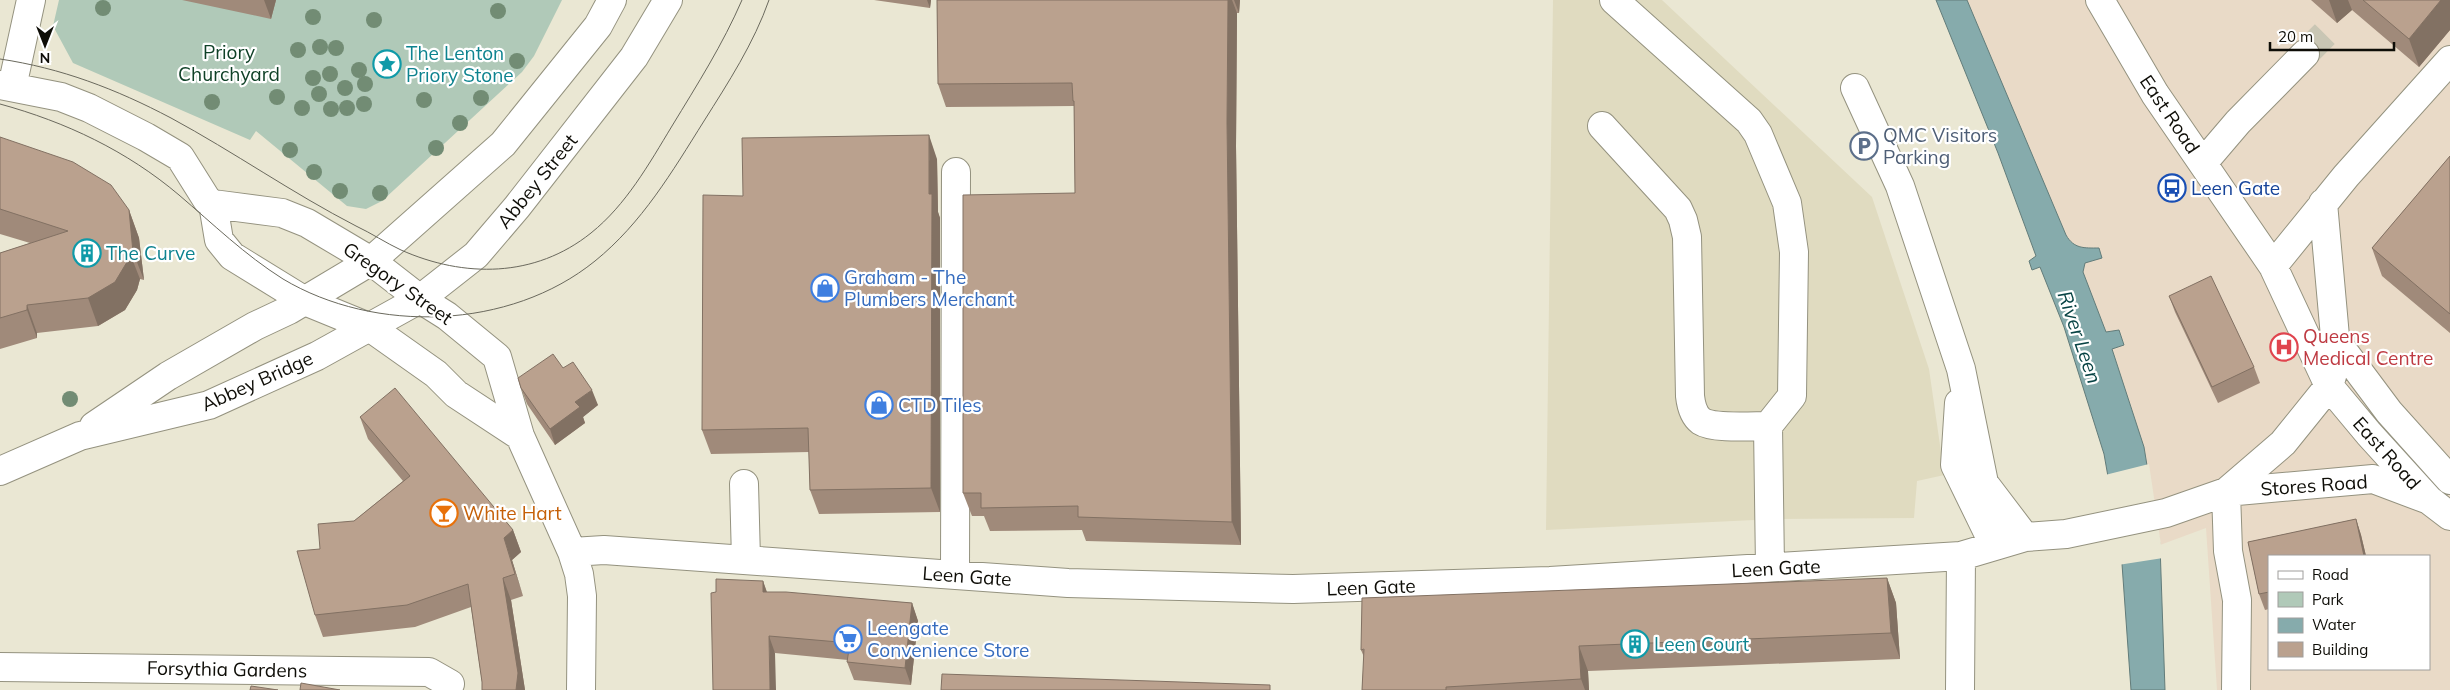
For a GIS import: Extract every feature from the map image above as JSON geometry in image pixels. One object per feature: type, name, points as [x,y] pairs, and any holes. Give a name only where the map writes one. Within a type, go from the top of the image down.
[{"type":"street","points":[[31,0],[4,86],[61,97],[89,108],[180,156],[207,200],[212,204],[219,240],[232,256],[305,301],[371,328],[436,374],[456,394],[520,436]]},
{"type":"street","points":[[305,301],[371,261],[503,144],[598,26],[612,0]]},
{"type":"street","name":"Abbey Street","points":[[371,328],[420,299],[476,255],[517,207],[634,57],[668,0]]},
{"type":"street","points":[[1614,0],[1749,121],[1758,134],[1787,203],[1794,252],[1792,396],[1768,426],[1770,568]]},
{"type":"street","name":"East Road","points":[[2100,0],[2155,94],[2273,266],[2329,386],[2369,434],[2429,500],[2450,516]]},
{"type":"street","points":[[2204,163],[2238,122],[2305,54]]},
{"type":"street","points":[[2273,266],[2323,203],[2450,60]]},
{"type":"street","points":[[1855,88],[1900,186],[1961,369],[1984,483],[2025,537]]},
{"type":"street","points":[[1602,126],[1678,209],[1683,220],[1688,261],[1690,396],[1692,411],[1701,421],[1711,424],[1768,426]]},
{"type":"street","points":[[955,575],[956,172]]},
{"type":"street","points":[[2323,203],[2337,359],[2329,386]]},
{"type":"street","name":"Gregory Street","points":[[212,204],[282,213],[307,223],[371,261],[420,299],[447,316],[497,357],[520,436],[572,552],[579,574],[582,596],[581,690]]},
{"type":"street","name":"Abbey Bridge","points":[[80,436],[168,376],[305,301]]},
{"type":"street","name":"Abbey Bridge","points":[[0,471],[80,436],[209,406],[317,356],[371,328]]},
{"type":"street","points":[[2336,341],[2389,412],[2450,480]]},
{"type":"street","points":[[1961,369],[1955,466],[1994,545]]},
{"type":"street","name":"Stores Road","points":[[2226,492],[2283,443],[2329,386]]},
{"type":"street","name":"Stores Road","points":[[2166,513],[2226,492],[2373,478],[2429,500]]},
{"type":"street","points":[[744,484],[746,559]]},
{"type":"street","points":[[2226,492],[2228,551],[2237,600],[2236,690]]},
{"type":"street","name":"Leen Gate","points":[[572,552],[604,550],[1068,583],[1326,589],[1550,581],[1962,556],[2025,537],[2066,534],[2166,513]]},
{"type":"street","points":[[1960,690],[1962,556]]},
{"type":"street","name":"Forsythia Gardens","points":[[0,667],[429,672],[450,684]]},
{"type":"shaded area","points":[[1553,0],[1662,0],[1872,197],[1929,369],[1941,452],[1949,474],[1917,481],[1914,518],[1775,519],[1546,530]]},
{"type":"shaded area","name":"Queens Medical Centre","points":[[1967,0],[2450,0],[2450,690],[2217,690],[2206,528],[2160,545],[2144,447],[2112,349],[2124,344],[2119,330],[2106,332],[2083,272],[2085,263],[2102,258],[2099,248],[2080,248],[2070,241]]},
{"type":"green space","name":"Priory Churchyard","points":[[59,0],[562,0],[534,56],[522,72],[382,201],[366,209],[347,206],[256,131],[250,140],[73,63],[53,26]]},
{"type":"water","name":"River Leen","points":[[1936,0],[1967,0],[2066,235],[2076,245],[2084,248],[2099,248],[2102,258],[2085,263],[2083,272],[2106,332],[2119,330],[2124,345],[2112,349],[2144,447],[2160,545],[2165,690],[2131,690],[2121,550],[2104,454],[2064,327],[2040,267],[2032,270],[2029,261],[2036,256],[1998,153]]},
{"type":"pier","points":[[2149,464],[2163,558],[2118,565],[2118,550],[2105,475]]},
{"type":"building","points":[[937,0],[1228,0],[1227,122],[1232,522],[1078,517],[1078,506],[981,508],[981,493],[963,493],[963,195],[1075,193],[1074,101],[1072,83],[938,84]]},
{"type":"building","points":[[2363,0],[2441,0],[2409,39]]},
{"type":"building","name":"Graham - The Plumbers Merchant","points":[[929,135],[929,194],[932,194],[931,488],[810,490],[808,428],[702,430],[703,195],[743,196],[742,138]]},
{"type":"building","name":"The Curve","points":[[0,137],[73,162],[111,185],[129,210],[133,252],[129,251],[127,262],[115,282],[88,298],[27,305],[27,310],[0,318],[0,253],[68,231],[0,209]]},
{"type":"building","points":[[2450,156],[2450,314],[2372,248]]},
{"type":"building","points":[[2211,276],[2254,367],[2212,387],[2169,296]]},
{"type":"building","points":[[553,354],[563,368],[573,362],[592,390],[575,402],[580,407],[550,429],[521,388],[518,378]]},
{"type":"building","name":"White Hart","points":[[395,388],[513,530],[504,538],[515,574],[503,578],[518,673],[516,690],[482,690],[468,584],[407,605],[315,615],[297,551],[320,549],[318,524],[354,521],[410,476],[360,417]]},
{"type":"building","points":[[2356,519],[2364,555],[2268,555],[2268,592],[2259,594],[2248,542]]},
{"type":"building","points":[[1887,578],[1891,633],[1579,646],[1581,679],[1446,687],[1446,690],[1362,690],[1364,649],[1361,650],[1362,598]]},
{"type":"building","points":[[716,579],[763,581],[763,592],[786,592],[912,603],[905,668],[847,662],[850,643],[769,636],[770,690],[713,690],[711,593],[716,592]]},
{"type":"building","points":[[942,674],[1270,685],[1270,690],[941,690]]},
{"type":"building","points":[[301,683],[340,690],[300,690]]},
{"type":"building","points":[[251,686],[278,690],[250,690]]},
{"type":"tunnel","points":[[2305,54],[2325,34]]},
{"type":"tram line","points":[[0,59],[66,74],[130,98],[171,118],[332,213],[401,250],[449,265],[474,269],[499,269],[523,266],[547,259],[569,248],[591,233],[615,210],[645,169],[691,95],[718,48],[742,0]]},
{"type":"tram line","points":[[0,104],[25,111],[72,129],[117,152],[159,179],[242,250],[269,270],[319,297],[359,309],[400,316],[442,316],[483,312],[523,301],[561,284],[595,261],[627,230],[668,178],[722,92],[756,32],[769,0]]},
{"type":"place","name":"The Lenton Priory Stone","points":[[387,64]]},
{"type":"place","name":"QMC Visitors Parking","points":[[1864,146]]},
{"type":"place","name":"Leen Gate","points":[[2172,188]]},
{"type":"place","name":"The Curve","points":[[87,253]]},
{"type":"place","name":"Graham - The Plumbers Merchant","points":[[825,288]]},
{"type":"place","name":"Queens Medical Centre","points":[[2284,347]]},
{"type":"place","name":"CTD Tiles","points":[[879,405]]},
{"type":"place","name":"White Hart","points":[[444,513]]},
{"type":"place","name":"Leengate Convenience Store","points":[[848,639]]},
{"type":"place","name":"Leen Court","points":[[1635,644]]}]
